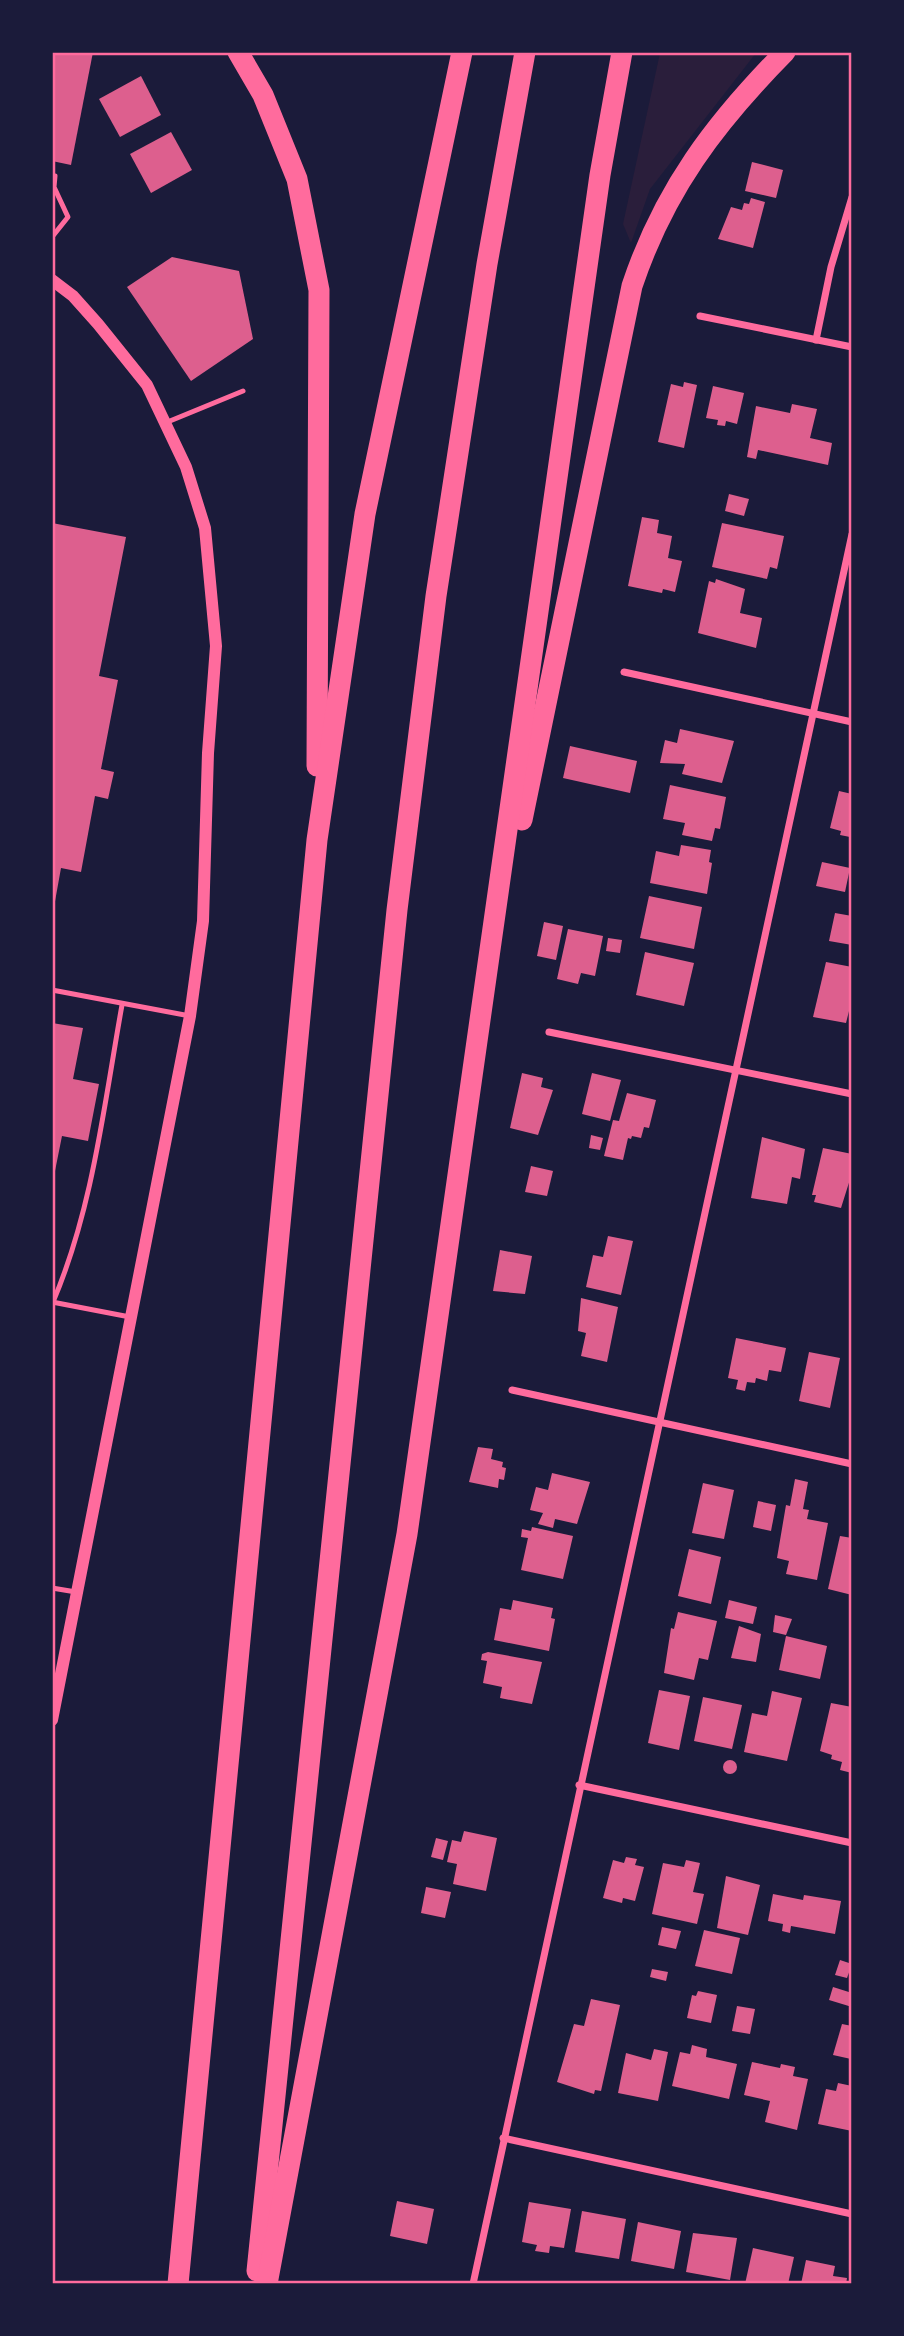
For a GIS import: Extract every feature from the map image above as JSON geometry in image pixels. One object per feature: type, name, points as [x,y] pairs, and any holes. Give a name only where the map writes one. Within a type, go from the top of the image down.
[{"type":"highway","points":[[238,52],[262,95],[297,180],[319,290],[317,840]]},
{"type":"highway","points":[[178,2284],[317,840],[365,514],[462,52]]},
{"type":"highway","points":[[256,2284],[398,896],[436,596],[485,278],[525,52]]},
{"type":"highway","points":[[267,2284],[407,1534],[600,175],[622,52]]},
{"type":"highway","points":[[478,1038],[632,286],[648,238],[701,146],[741,97],[785,52]]},
{"type":"street","points":[[816,340],[831,267],[852,197]]},
{"type":"street","points":[[52,280],[73,296],[124,353],[147,385],[186,467],[205,528],[216,646],[208,753],[203,921],[190,1016],[133,1318],[52,1720]]},
{"type":"street","points":[[700,316],[852,347]]},
{"type":"street","points":[[473,2284],[852,534]]},
{"type":"street","points":[[624,672],[852,722]]},
{"type":"street","points":[[549,1032],[852,1094]]},
{"type":"street","points":[[512,1390],[852,1464]]},
{"type":"street","points":[[579,1785],[852,1843]]},
{"type":"street","points":[[503,2138],[852,2214]]},
{"type":"lane","points":[[52,237],[68,217],[54,187],[55,176]]},
{"type":"lane","points":[[165,423],[243,391]]},
{"type":"lane","points":[[52,990],[190,1016]]},
{"type":"lane","points":[[122,1005],[88,1191],[73,1254],[53,1302],[133,1318]]},
{"type":"lane","points":[[52,1588],[76,1592]]},
{"type":"shaded area","points":[[660,53],[756,53],[650,189],[631,243],[623,224]]},
{"type":"building","points":[[52,52],[93,52],[71,165],[52,161]]},
{"type":"building","points":[[141,76],[161,115],[120,137],[99,99]]},
{"type":"building","points":[[171,132],[192,170],[151,193],[130,154]]},
{"type":"building","points":[[752,162],[783,170],[776,198],[745,191]]},
{"type":"building","points":[[751,198],[765,202],[753,248],[718,239],[731,207],[742,210],[744,203],[749,204]]},
{"type":"building","points":[[172,257],[239,271],[253,339],[191,381],[127,287]]},
{"type":"building","points":[[684,382],[697,385],[684,448],[658,442],[671,384],[683,387]]},
{"type":"building","points":[[713,386],[744,393],[737,424],[726,421],[725,426],[717,425],[718,420],[706,418]]},
{"type":"building","points":[[792,404],[817,409],[810,438],[832,443],[828,465],[758,450],[756,459],[747,457],[756,406],[790,413]]},
{"type":"building","points":[[729,494],[749,499],[744,516],[725,511]]},
{"type":"building","points":[[642,517],[659,520],[657,533],[672,536],[668,558],[682,561],[675,592],[663,589],[662,593],[628,586]]},
{"type":"building","points":[[52,523],[126,537],[99,676],[118,680],[101,769],[114,772],[108,799],[95,796],[81,872],[61,868],[54,907]]},
{"type":"building","points":[[722,523],[784,536],[777,569],[770,567],[767,579],[712,567]]},
{"type":"building","points":[[716,579],[745,589],[740,613],[762,618],[756,648],[698,633],[709,581],[715,583]]},
{"type":"building","points":[[680,729],[734,741],[722,783],[682,774],[685,764],[660,763],[665,740],[677,743]]},
{"type":"building","points":[[570,746],[637,761],[630,793],[563,778]]},
{"type":"building","points":[[670,785],[726,797],[720,829],[715,828],[712,841],[682,835],[685,823],[663,819]]},
{"type":"building","points":[[839,791],[852,794],[852,845],[849,844],[850,837],[840,835],[841,831],[830,828]]},
{"type":"building","points":[[681,845],[711,850],[709,862],[712,863],[707,894],[650,883],[656,851],[679,856]]},
{"type":"building","points":[[822,862],[850,868],[845,892],[816,886]]},
{"type":"building","points":[[649,896],[702,907],[694,949],[640,938]]},
{"type":"building","points":[[835,913],[852,916],[852,945],[829,941]]},
{"type":"building","points":[[544,922],[563,926],[556,960],[537,956]]},
{"type":"building","points":[[568,929],[603,936],[595,976],[581,973],[578,984],[557,979]]},
{"type":"building","points":[[608,938],[622,940],[620,953],[606,951]]},
{"type":"building","points":[[645,952],[694,963],[684,1006],[636,995]]},
{"type":"building","points":[[826,962],[852,967],[852,999],[846,1023],[813,1017]]},
{"type":"building","points":[[52,1023],[83,1028],[73,1079],[99,1084],[88,1141],[62,1136],[54,1176]]},
{"type":"building","points":[[522,1073],[543,1078],[541,1087],[553,1090],[538,1135],[510,1128]]},
{"type":"building","points":[[592,1073],[621,1080],[610,1121],[582,1114]]},
{"type":"building","points":[[627,1093],[656,1100],[649,1128],[644,1127],[641,1138],[628,1138],[623,1160],[604,1156],[613,1120],[619,1121]]},
{"type":"building","points":[[591,1135],[603,1138],[600,1150],[589,1148]]},
{"type":"building","points":[[762,1137],[805,1149],[800,1179],[792,1177],[787,1204],[751,1198]]},
{"type":"building","points":[[823,1148],[852,1154],[852,1173],[841,1208],[814,1202],[816,1195],[812,1195]]},
{"type":"building","points":[[531,1166],[553,1171],[547,1196],[525,1192]]},
{"type":"building","points":[[608,1236],[633,1241],[621,1295],[586,1287],[593,1255],[603,1257]]},
{"type":"building","points":[[500,1250],[532,1256],[525,1294],[493,1291]]},
{"type":"building","points":[[581,1298],[618,1307],[607,1362],[581,1356],[586,1333],[578,1331]]},
{"type":"building","points":[[736,1338],[786,1348],[781,1372],[769,1370],[767,1381],[756,1378],[755,1383],[747,1382],[745,1391],[736,1389],[738,1380],[728,1378]]},
{"type":"building","points":[[809,1352],[840,1358],[830,1408],[799,1401]]},
{"type":"building","points":[[478,1447],[493,1449],[491,1459],[503,1462],[502,1467],[506,1468],[504,1480],[499,1479],[498,1488],[469,1482]]},
{"type":"building","points":[[552,1473],[590,1482],[577,1524],[555,1519],[553,1528],[538,1524],[543,1513],[530,1510],[536,1487],[548,1490]]},
{"type":"building","points":[[795,1479],[808,1482],[803,1509],[809,1510],[807,1519],[828,1523],[817,1580],[786,1574],[789,1561],[777,1558],[786,1505],[790,1506]]},
{"type":"building","points":[[703,1483],[734,1490],[724,1539],[692,1533]]},
{"type":"building","points":[[758,1501],[776,1505],[771,1531],[753,1527]]},
{"type":"building","points":[[532,1527],[573,1536],[563,1579],[521,1570],[528,1538],[521,1537],[522,1529],[531,1531]]},
{"type":"building","points":[[840,1536],[852,1538],[852,1595],[828,1589]]},
{"type":"building","points":[[689,1549],[721,1557],[711,1604],[678,1596]]},
{"type":"building","points":[[513,1600],[553,1608],[551,1618],[555,1619],[549,1651],[494,1640],[500,1608],[511,1610]]},
{"type":"building","points":[[729,1600],[757,1607],[753,1624],[725,1618]]},
{"type":"building","points":[[678,1612],[717,1621],[708,1660],[699,1658],[694,1680],[664,1673],[671,1628],[674,1629]]},
{"type":"building","points":[[775,1615],[792,1619],[786,1635],[773,1632]]},
{"type":"building","points":[[739,1626],[761,1634],[756,1662],[731,1658]]},
{"type":"building","points":[[786,1636],[827,1646],[820,1679],[779,1670]]},
{"type":"building","points":[[488,1652],[542,1662],[532,1704],[500,1698],[502,1687],[483,1683],[487,1661],[481,1660],[482,1654]]},
{"type":"building","points":[[659,1690],[690,1696],[679,1750],[648,1743]]},
{"type":"building","points":[[772,1691],[802,1698],[787,1761],[744,1752],[752,1713],[767,1716]]},
{"type":"building","points":[[703,1697],[742,1705],[732,1749],[694,1741]]},
{"type":"building","points":[[831,1703],[852,1707],[852,1773],[840,1770],[842,1762],[831,1759],[832,1755],[820,1751]]},
{"type":"building","points":[[730,1760],[735,1762],[735,1772],[730,1774],[725,1772],[723,1767],[725,1762]]},
{"type":"building","points":[[464,1831],[497,1838],[486,1891],[453,1884],[457,1864],[447,1862],[452,1840],[461,1842]]},
{"type":"building","points":[[436,1838],[448,1841],[443,1860],[431,1857]]},
{"type":"building","points":[[626,1857],[637,1859],[635,1865],[644,1867],[635,1901],[623,1898],[622,1903],[603,1898],[613,1860],[624,1863]]},
{"type":"building","points":[[686,1860],[700,1863],[693,1892],[704,1894],[697,1924],[652,1914],[663,1863],[684,1867]]},
{"type":"building","points":[[726,1876],[760,1885],[748,1935],[717,1928]]},
{"type":"building","points":[[426,1887],[451,1892],[445,1918],[421,1913]]},
{"type":"building","points":[[773,1894],[803,1900],[804,1895],[841,1901],[835,1934],[791,1926],[790,1933],[782,1931],[783,1924],[768,1921]]},
{"type":"building","points":[[662,1927],[681,1931],[676,1949],[658,1945]]},
{"type":"building","points":[[704,1930],[740,1938],[732,1974],[695,1966]]},
{"type":"building","points":[[840,1960],[852,1964],[847,1978],[835,1975]]},
{"type":"building","points":[[652,1969],[668,1972],[666,1981],[650,1977]]},
{"type":"building","points":[[833,1987],[852,1993],[852,2007],[829,2000]]},
{"type":"building","points":[[698,1991],[717,1995],[711,2023],[687,2018],[692,1995],[696,1996]]},
{"type":"building","points":[[591,1999],[620,2005],[601,2091],[595,2090],[594,2094],[557,2082],[574,2024],[584,2026]]},
{"type":"building","points":[[737,2006],[755,2009],[750,2034],[732,2031]]},
{"type":"building","points":[[842,2024],[852,2026],[851,2059],[833,2055]]},
{"type":"building","points":[[692,2045],[707,2049],[706,2057],[737,2064],[729,2099],[672,2086],[680,2052],[690,2054]]},
{"type":"building","points":[[654,2049],[668,2052],[658,2101],[618,2093],[626,2053],[651,2060]]},
{"type":"building","points":[[752,2062],[780,2068],[781,2064],[795,2067],[793,2076],[808,2079],[797,2130],[765,2122],[770,2101],[744,2095]]},
{"type":"building","points":[[838,2083],[852,2086],[852,2131],[818,2124],[826,2089],[836,2091]]},
{"type":"building","points":[[397,2201],[434,2209],[427,2244],[390,2236]]},
{"type":"building","points":[[529,2202],[571,2209],[564,2248],[550,2246],[549,2253],[535,2251],[537,2245],[522,2242]]},
{"type":"building","points":[[582,2211],[626,2219],[619,2259],[575,2252]]},
{"type":"building","points":[[638,2222],[681,2231],[674,2269],[631,2261]]},
{"type":"building","points":[[693,2233],[737,2238],[730,2280],[686,2272]]},
{"type":"building","points":[[753,2248],[794,2257],[788,2284],[745,2284]]},
{"type":"building","points":[[806,2260],[835,2266],[833,2276],[847,2278],[846,2284],[801,2284]]}]
